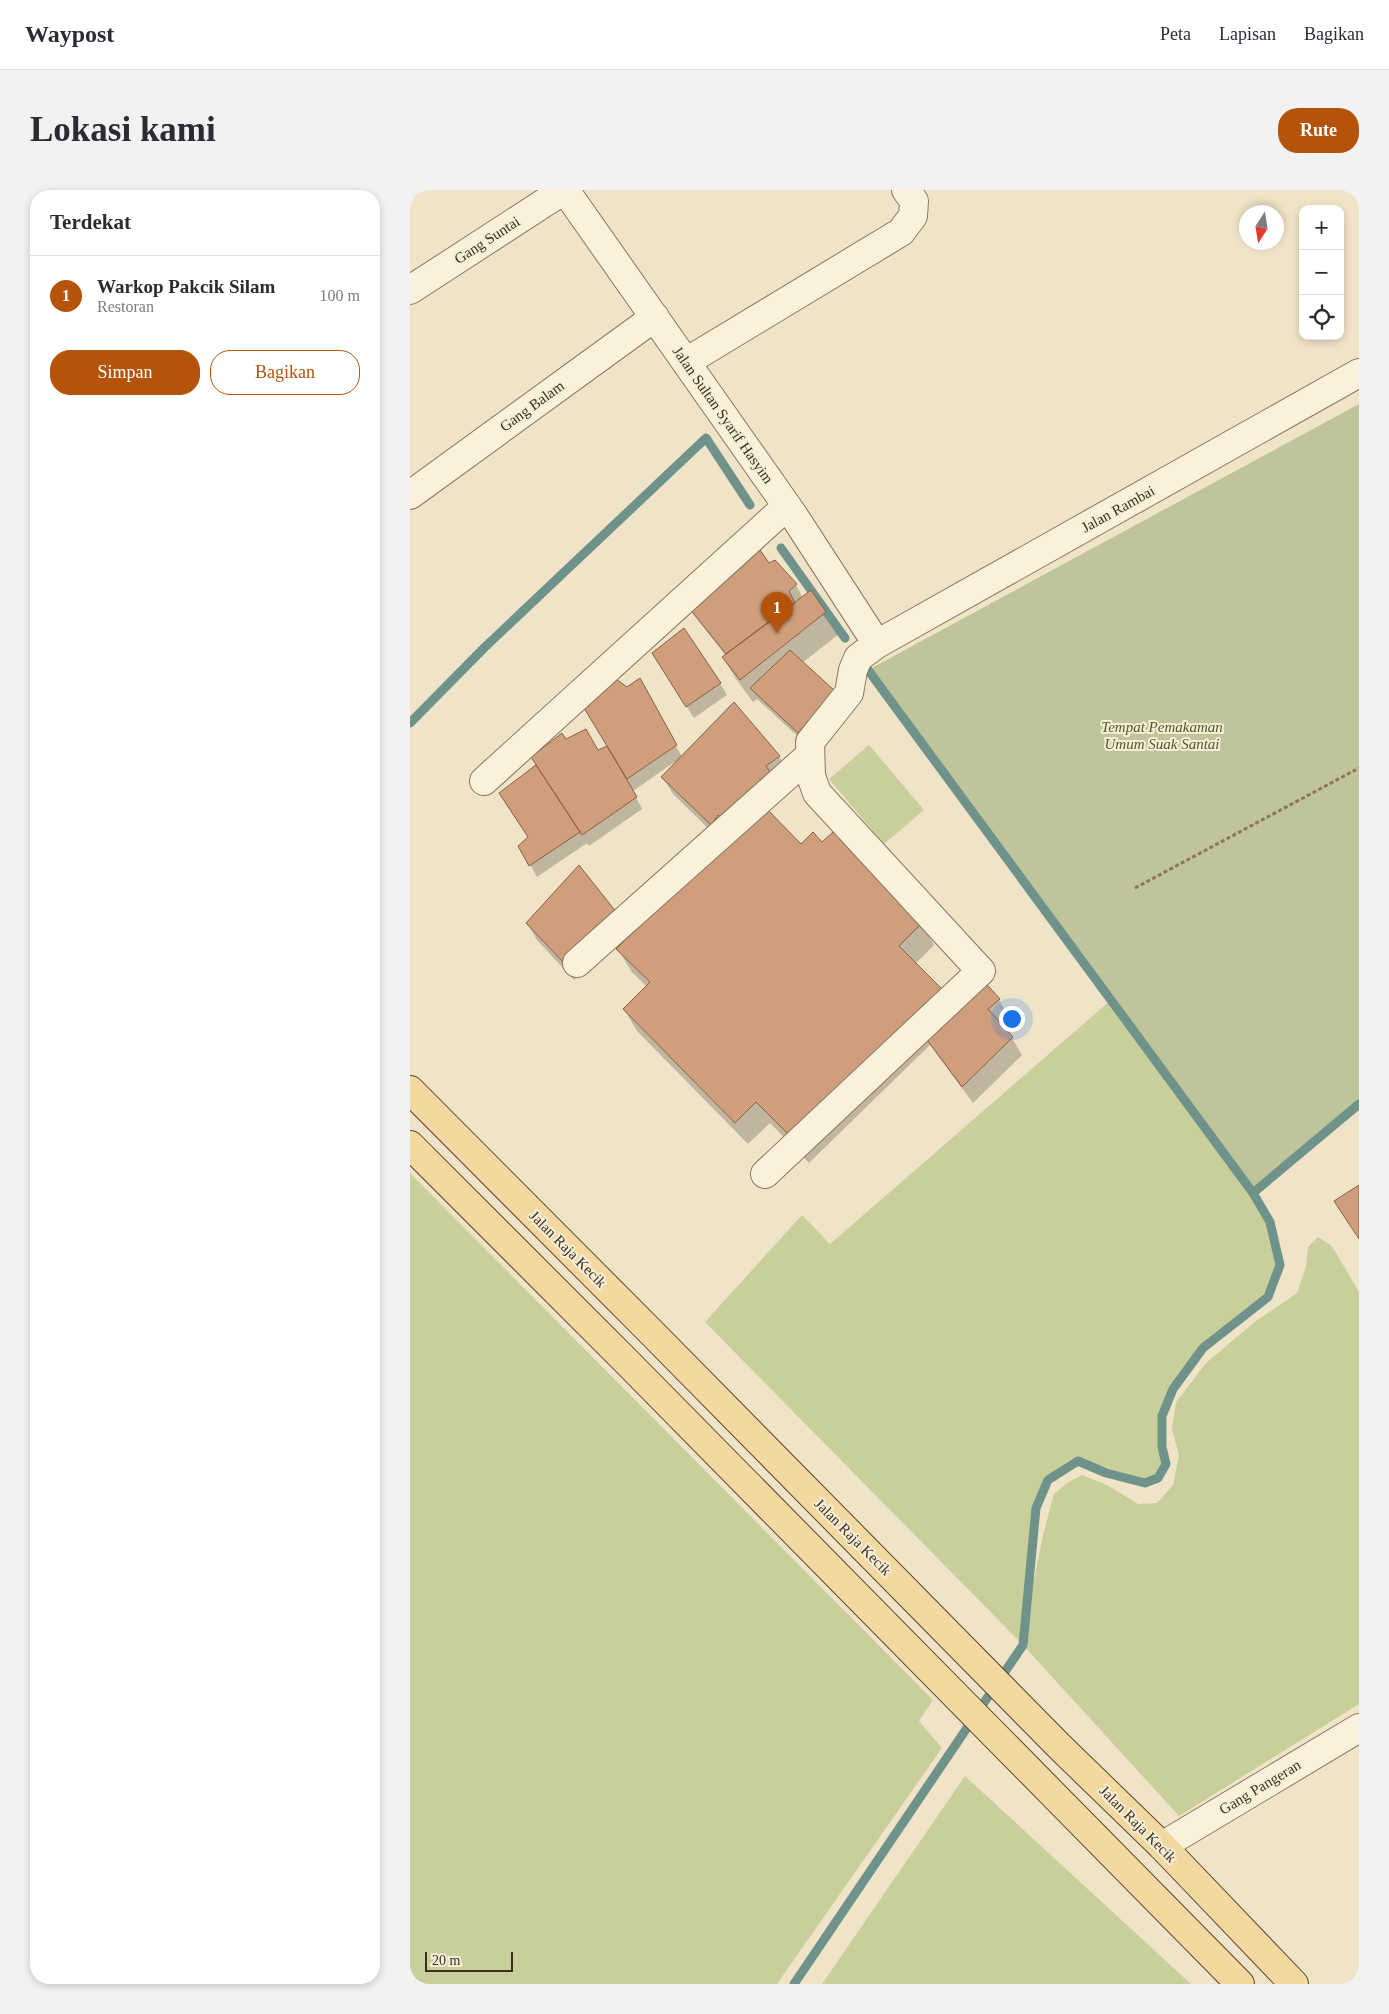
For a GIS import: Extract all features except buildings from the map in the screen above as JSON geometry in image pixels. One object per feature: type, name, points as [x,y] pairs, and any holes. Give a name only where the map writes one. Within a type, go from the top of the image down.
[{"type":"main road","name":"Jalan Raja Kecik","points":[[410,1090],[1060,1747],[1162,1846],[1294,1984]]},
{"type":"main road","points":[[410,1145],[922,1660],[1240,1984]]},
{"type":"main road","points":[[626,1361],[652,1333]]},
{"type":"street","name":"Gang Suntai","points":[[410,290],[565,190]]},
{"type":"street","name":"Jalan Sultan Syarif Hasyim","points":[[565,190],[787,506],[877,644]]},
{"type":"street","points":[[686,362],[901,232],[913,216],[914,201],[906,190]]},
{"type":"street","name":"Gang Balam","points":[[410,495],[655,317]]},
{"type":"street","name":"Jalan Rambai","points":[[809,756],[810,742],[849,694],[853,670],[858,658],[877,644],[1359,373]]},
{"type":"street","points":[[484,781],[787,506]]},
{"type":"street","points":[[577,964],[809,756]]},
{"type":"street","points":[[765,1174],[981,971],[817,793],[811,776],[809,756]]},
{"type":"street","name":"Gang Pangeran","points":[[1162,1846],[1359,1728]]},
{"type":"path","points":[[1135,888],[1359,768]]},
{"type":"green space","name":"Tempat Pemakaman Umum Suak Santai","points":[[1359,404],[1359,1110],[1253,1193],[868,670]]},
{"type":"green space","points":[[869,745],[924,810],[884,844],[829,779]]},
{"type":"green space","points":[[1111,1000],[1253,1193],[1270,1222],[1280,1265],[1270,1290],[1203,1348],[1173,1389],[1162,1416],[1162,1447],[1166,1464],[1158,1478],[1145,1483],[1106,1473],[1078,1461],[1048,1480],[1036,1508],[1024,1630],[1043,1535],[1054,1494],[1067,1483],[1082,1475],[1107,1485],[1138,1504],[1157,1503],[1173,1485],[1179,1455],[1172,1430],[1176,1402],[1206,1363],[1256,1321],[1297,1293],[1306,1267],[1308,1247],[1318,1237],[1332,1246],[1359,1292],[1359,1704],[1179,1816],[1023,1645],[705,1322],[802,1215],[830,1244]]},
{"type":"green space","points":[[410,1173],[933,1700],[919,1721],[942,1748],[777,1984],[410,1984]]},
{"type":"green space","points":[[965,1776],[1191,1984],[822,1984]]},
{"type":"waterway","points":[[410,723],[484,648],[706,438],[750,505]]},
{"type":"waterway","points":[[781,548],[845,638]]},
{"type":"waterway","points":[[868,670],[1253,1193]]},
{"type":"waterway","points":[[794,1984],[1023,1645],[1036,1508],[1048,1480],[1078,1461],[1106,1473],[1145,1483],[1158,1478],[1166,1464],[1162,1447],[1162,1416],[1173,1389],[1203,1348],[1268,1297],[1280,1265],[1270,1222],[1253,1193],[1359,1104]]},
{"type":"place","name":"Warkop Pakcik Silam","points":[[777,633]]}]
